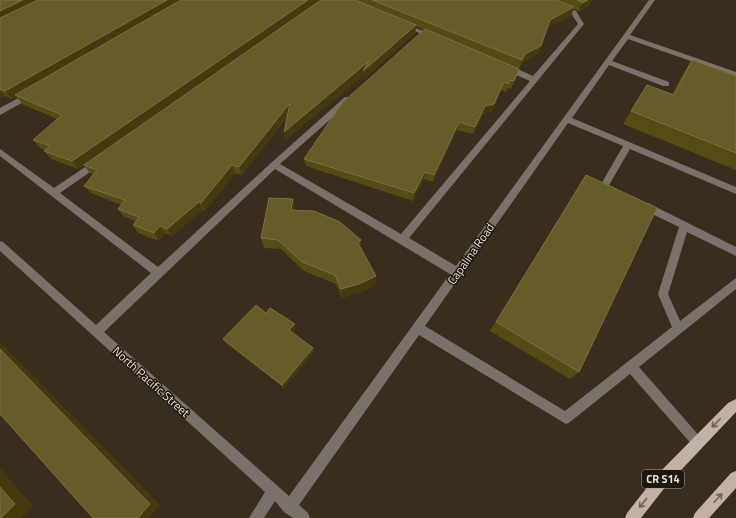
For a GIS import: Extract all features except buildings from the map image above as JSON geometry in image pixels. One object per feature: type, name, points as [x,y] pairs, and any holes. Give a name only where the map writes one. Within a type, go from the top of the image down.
[{"type":"main road","name":"CR S14","points":[[632,518],[661,481],[732,407],[736,405]]},
{"type":"main road","points":[[700,518],[736,478]]},
{"type":"street","points":[[402,239],[581,24],[574,12],[539,0]]},
{"type":"street","name":"Capalina Road","points":[[289,507],[652,0]]},
{"type":"street","points":[[396,22],[420,35],[444,41]]},
{"type":"street","points":[[626,36],[736,75]]},
{"type":"street","points":[[608,62],[666,84]]},
{"type":"street","points":[[500,65],[535,80]]},
{"type":"street","points":[[96,332],[274,165],[357,91]]},
{"type":"street","points":[[0,112],[34,92]]},
{"type":"street","points":[[566,119],[736,190]]},
{"type":"street","points":[[624,196],[604,186],[628,145]]},
{"type":"street","points":[[0,152],[158,273]]},
{"type":"street","points":[[54,193],[106,156]]},
{"type":"street","points":[[274,165],[458,273]]},
{"type":"street","points":[[637,203],[736,252]]},
{"type":"street","points":[[678,328],[663,294],[684,226]]},
{"type":"street","name":"North Pacific Street","points":[[0,245],[303,518]]},
{"type":"street","points":[[418,328],[566,418],[736,283]]},
{"type":"street","points":[[631,366],[698,443]]},
{"type":"street","points":[[256,518],[273,492]]}]
